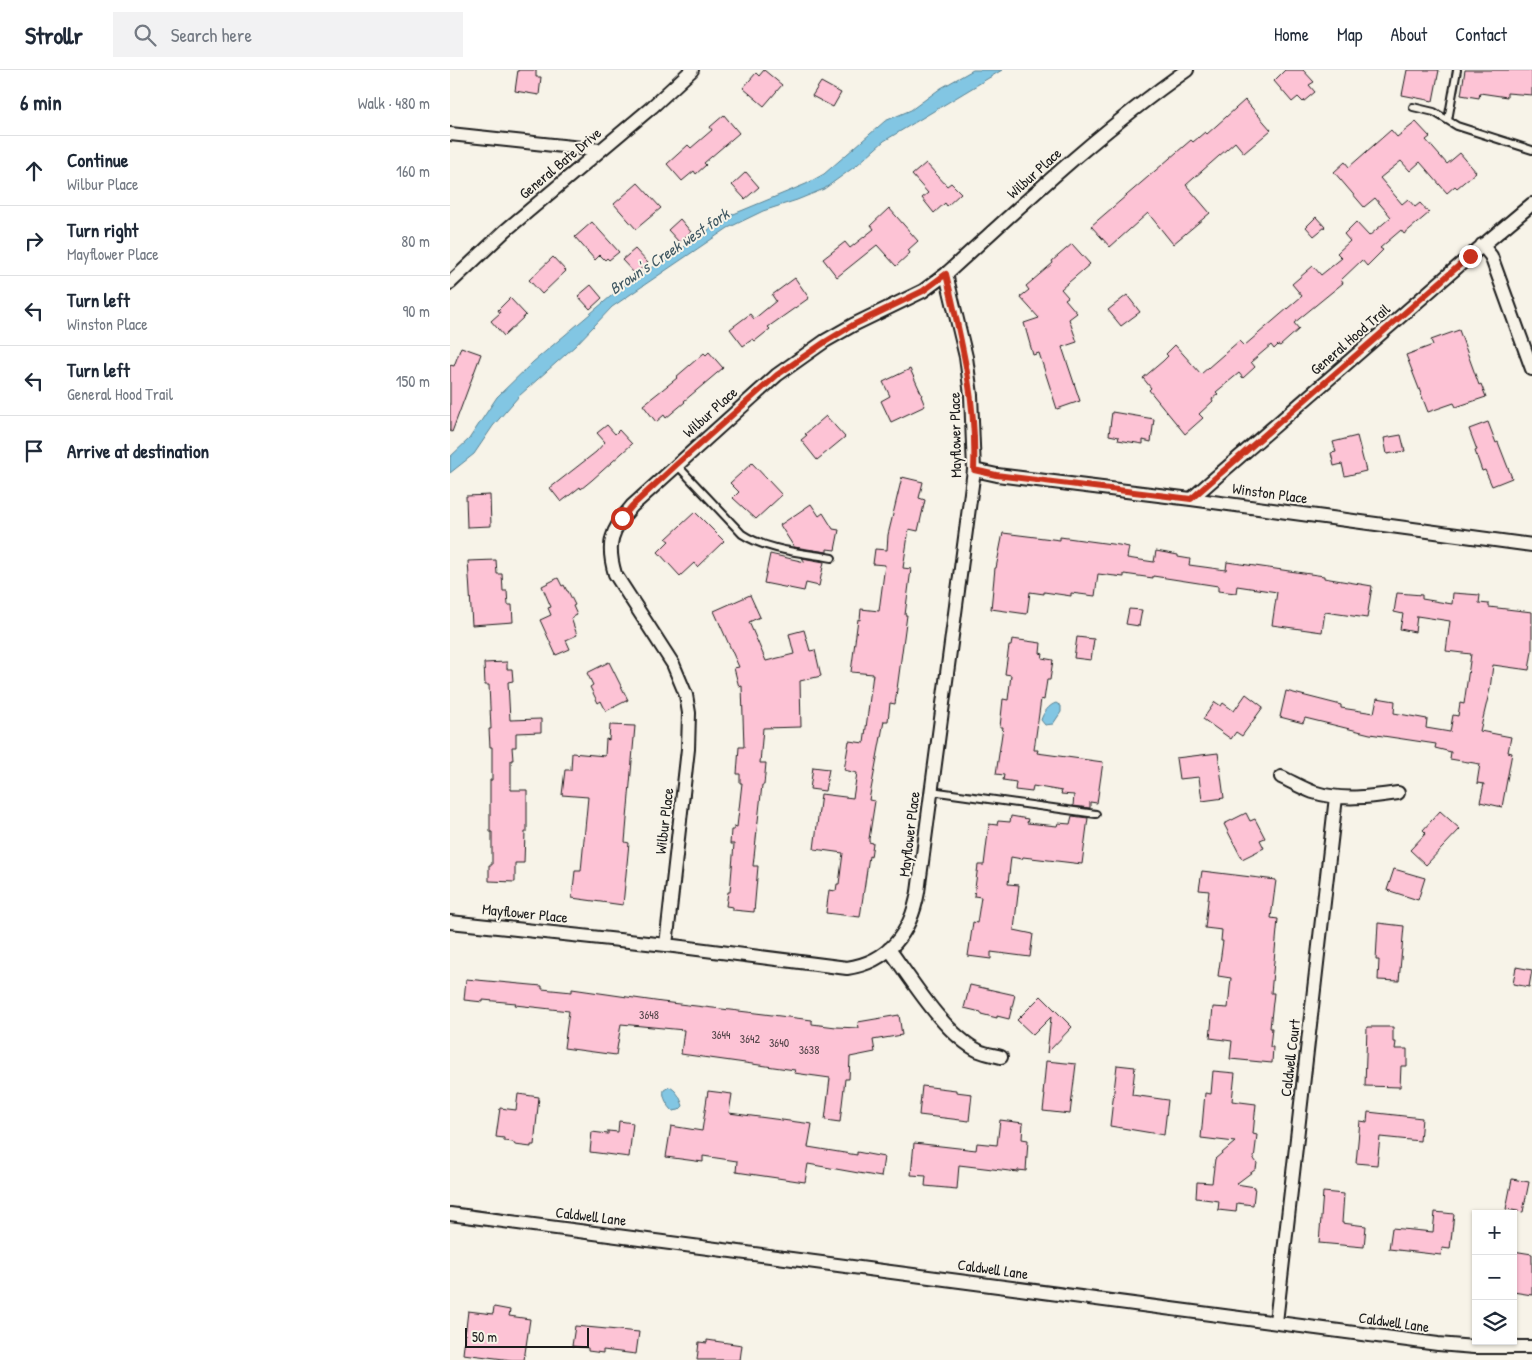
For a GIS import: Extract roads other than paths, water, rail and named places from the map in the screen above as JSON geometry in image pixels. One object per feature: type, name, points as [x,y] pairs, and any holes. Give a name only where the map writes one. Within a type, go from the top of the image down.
[{"type":"street","name":"General Bate Drive","points":[[450,282],[506,230],[692,70]]},
{"type":"street","name":"Wilbur Place","points":[[666,945],[688,749],[689,713],[686,695],[673,664],[619,583],[611,560],[610,549],[613,533],[632,506],[777,375],[846,329],[923,291],[946,274],[1078,154],[1145,100],[1187,70]]},
{"type":"street","points":[[450,134],[600,150]]},
{"type":"street","name":"General Hood Trail","points":[[1191,499],[1482,245],[1532,204]]},
{"type":"street","points":[[1482,245],[1491,256],[1532,369]]},
{"type":"street","name":"Mayflower Place","points":[[450,922],[666,945],[847,968],[875,960],[889,949],[904,932],[915,910],[974,470],[973,430],[966,357],[946,274]]},
{"type":"street","name":"Winston Place","points":[[974,470],[996,475],[1532,545]]},
{"type":"street","points":[[1281,777],[1312,791],[1336,797],[1361,798],[1398,793]]},
{"type":"street","name":"Caldwell Court","points":[[1276,1322],[1336,797]]},
{"type":"street","points":[[889,949],[936,1012],[955,1034],[981,1052],[1002,1057]]},
{"type":"street","name":"Caldwell Lane","points":[[450,1214],[1438,1344],[1474,1347],[1532,1347]]},
{"type":"lane","points":[[1448,120],[1456,70]]},
{"type":"lane","points":[[1412,107],[1434,112],[1457,126],[1532,150]]},
{"type":"lane","points":[[676,465],[742,534],[750,539],[762,544],[832,558]]},
{"type":"lane","points":[[930,791],[1096,814]]},
{"type":"water","points":[[973,70],[1002,70],[884,141],[857,165],[824,189],[763,211],[728,228],[612,307],[575,346],[519,396],[493,426],[474,454],[450,473],[450,457],[469,439],[497,397],[533,362],[623,286],[699,237],[724,218],[806,184],[824,174],[885,121],[911,110],[941,88]]},
{"type":"water","points":[[1056,703],[1061,706],[1061,712],[1053,724],[1045,725],[1041,720],[1043,715],[1049,707]]},
{"type":"water","points":[[669,1087],[676,1092],[681,1100],[683,1106],[679,1110],[673,1111],[666,1101],[664,1090]]},
{"type":"water label","name":"Brown's Creek west fork","points":[[669,251]]}]
